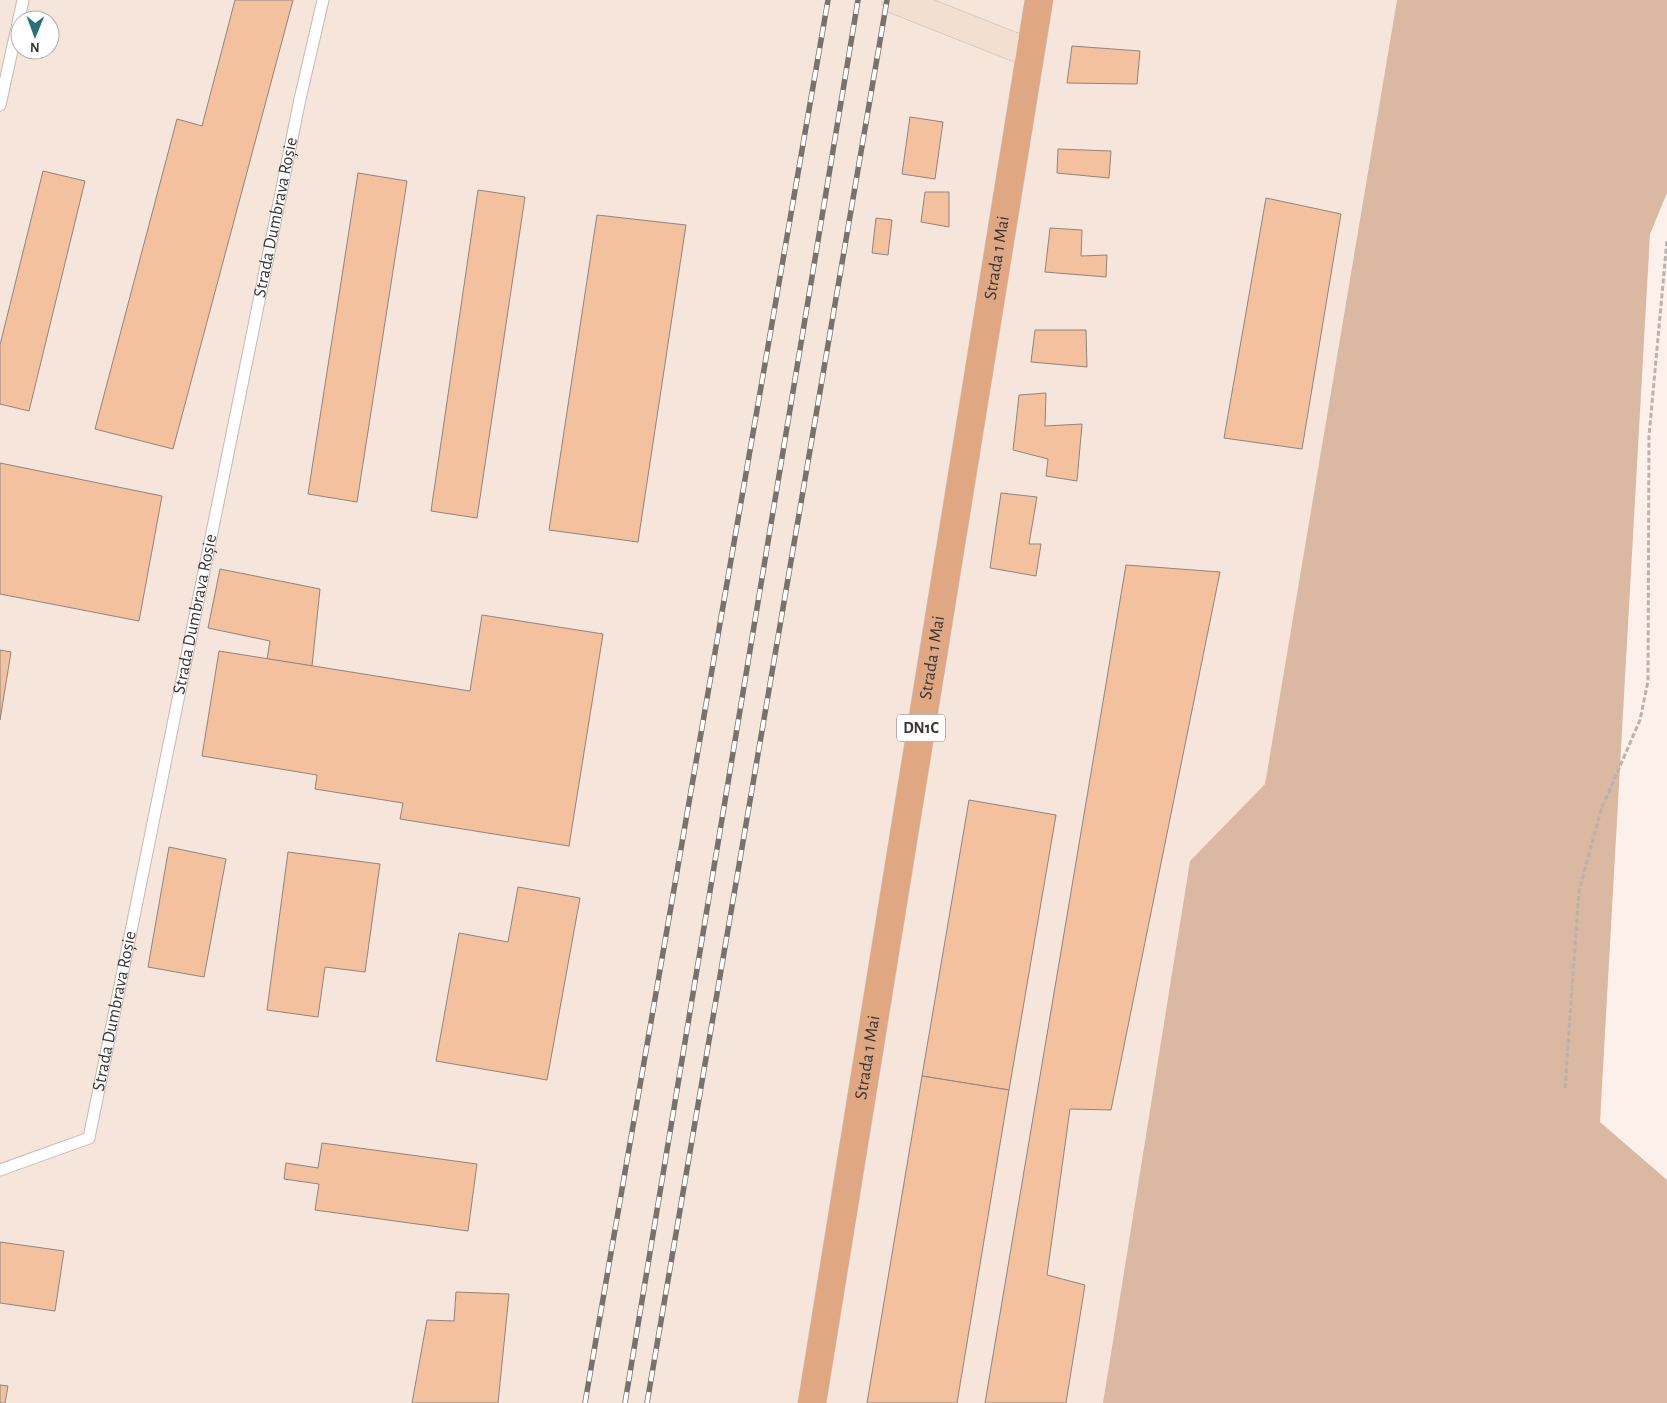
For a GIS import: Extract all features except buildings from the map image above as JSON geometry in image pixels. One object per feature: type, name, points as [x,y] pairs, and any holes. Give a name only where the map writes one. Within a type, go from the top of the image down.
[{"type":"highway","name":"Strada 1 Mai","points":[[812,1403],[1039,0]]},
{"type":"main road","points":[[896,0],[1030,54]]},
{"type":"lane","points":[[0,105],[23,0]]},
{"type":"lane","name":"Strada Dumbrava Roșie","points":[[0,1170],[89,1138],[300,99],[323,0]]},
{"type":"path","points":[[1565,1088],[1579,891],[1601,810],[1640,720],[1648,681],[1649,436],[1667,240]]},
{"type":"shaded area","points":[[0,0],[1397,0],[1265,784],[1190,861],[1103,1403],[0,1403]]},
{"type":"shaded area","points":[[1397,0],[1667,0],[1667,193],[1650,234],[1600,1122],[1667,1180],[1667,1403],[1103,1403],[1190,861],[1265,784]]},
{"type":"railway","points":[[585,1403],[828,0]]},
{"type":"railway","points":[[625,1403],[858,0]]},
{"type":"railway","points":[[647,1403],[887,0]]}]
